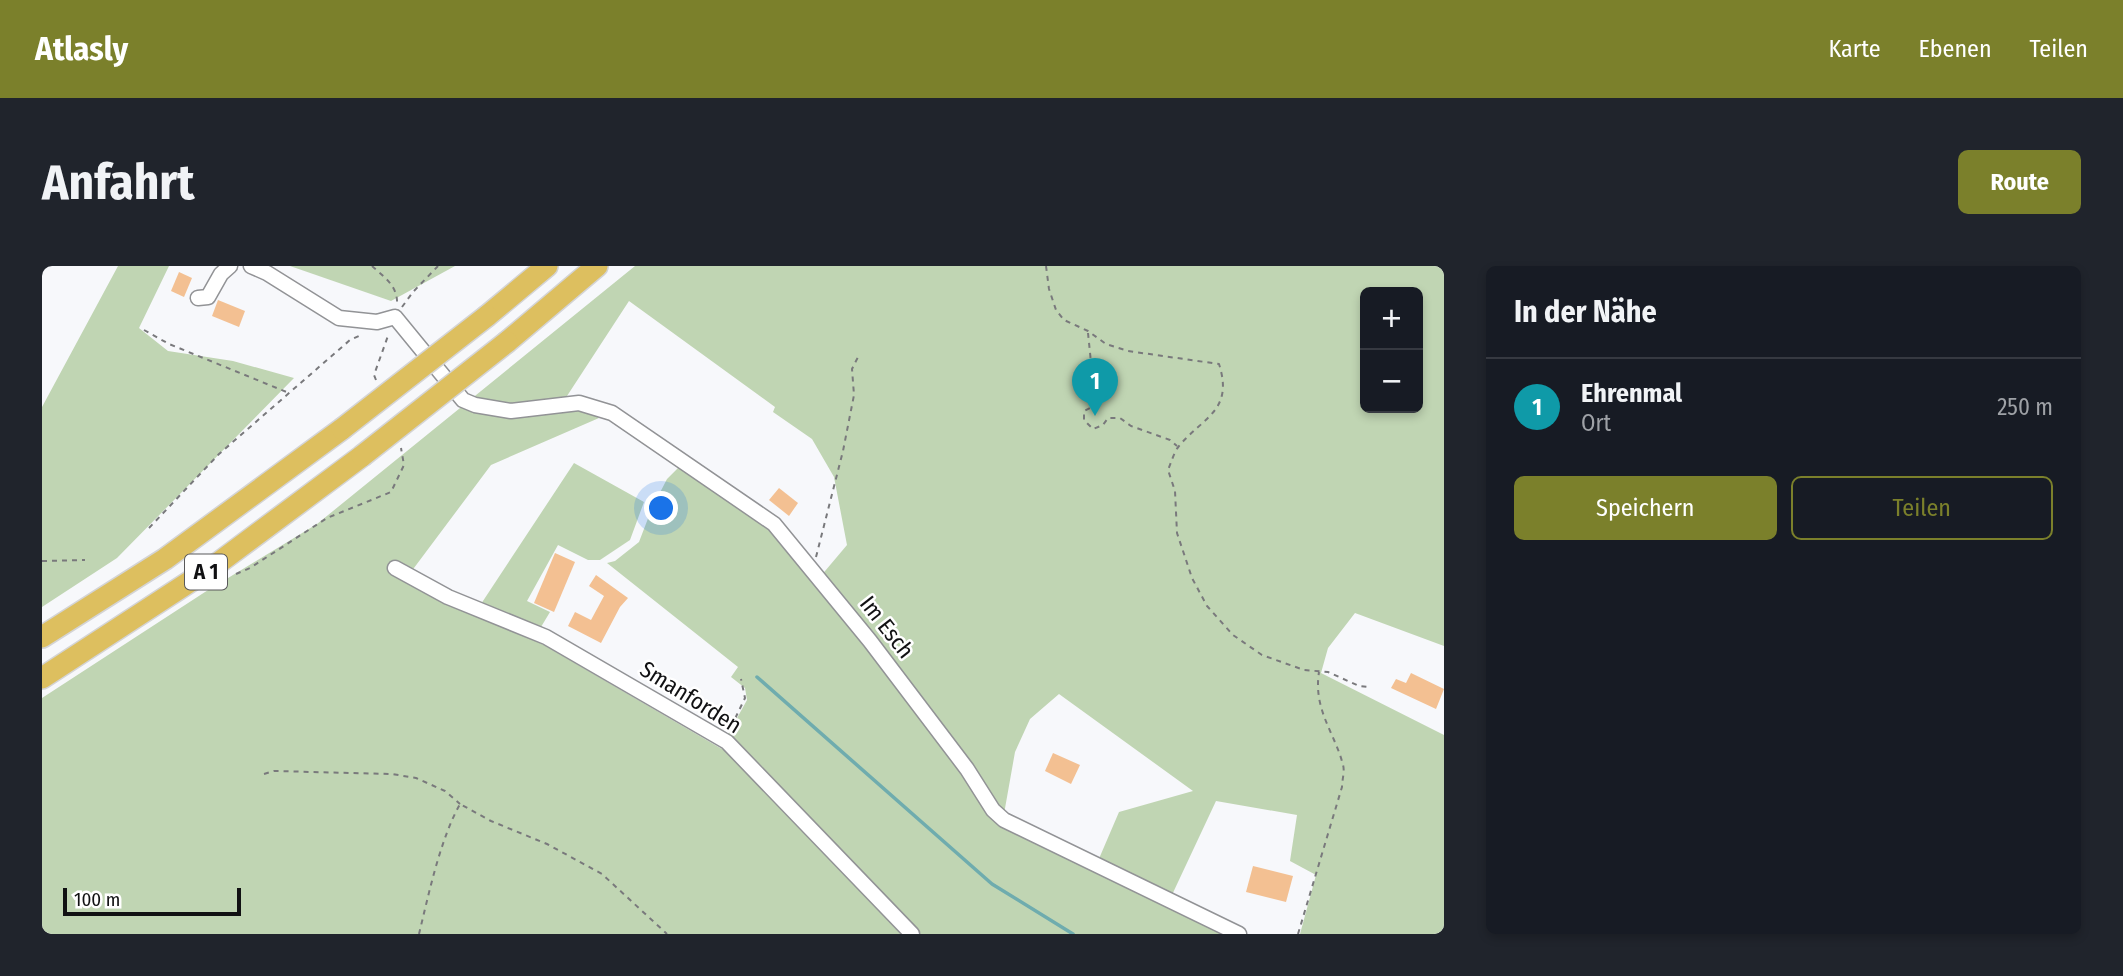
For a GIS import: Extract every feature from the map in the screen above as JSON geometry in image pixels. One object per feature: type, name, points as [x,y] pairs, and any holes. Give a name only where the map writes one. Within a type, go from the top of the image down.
[{"type":"highway","name":"A 1","points":[[42,637],[165,559],[342,429],[547,266]]},
{"type":"highway","name":"A 1","points":[[42,678],[218,564],[507,342],[597,266]]},
{"type":"street","points":[[198,299],[208,297],[221,274],[230,266]]},
{"type":"street","points":[[251,266],[267,273],[339,318],[377,322],[395,317]]},
{"type":"street","name":"Im Esch","points":[[395,317],[463,400],[475,405],[511,411],[579,403],[612,413],[774,524],[878,651],[967,769],[993,810],[1004,820],[1239,934]]},
{"type":"street","name":"Smanforden","points":[[395,568],[448,597],[546,638],[723,740],[912,934]]},
{"type":"path","points":[[372,266],[391,283],[397,296],[395,317]]},
{"type":"path","points":[[395,317],[413,292],[438,266]]},
{"type":"path","points":[[1046,266],[1048,289],[1056,310],[1064,320],[1088,331],[1106,344],[1128,351],[1219,364],[1224,380],[1218,408],[1178,447],[1168,470],[1175,491],[1177,533],[1192,578],[1207,606],[1233,635],[1262,655],[1304,670],[1328,672],[1359,686],[1369,687]]},
{"type":"path","points":[[144,330],[169,344],[290,393]]},
{"type":"path","points":[[149,528],[219,454],[350,340],[367,331]]},
{"type":"path","points":[[1088,331],[1093,400],[1096,405],[1084,411],[1084,420],[1093,429],[1103,425],[1108,418],[1120,418],[1131,426],[1170,440],[1178,447]]},
{"type":"path","points":[[812,571],[844,451],[854,395],[852,369],[859,355]]},
{"type":"path","points":[[42,561],[85,560]]},
{"type":"path","points":[[1298,934],[1342,787],[1344,766],[1325,724],[1317,682],[1319,671]]},
{"type":"path","points":[[723,740],[745,698],[741,679]]},
{"type":"path","points":[[264,774],[274,771],[393,774],[416,778],[445,791],[460,804],[491,821],[547,844],[602,874],[667,934]]},
{"type":"path","points":[[419,934],[429,893],[460,804]]},
{"type":"green space","points":[[118,266],[169,266],[139,328],[168,351],[233,361],[294,378],[117,558],[42,607],[42,407]]},
{"type":"green space","points":[[290,266],[455,266],[391,301]]},
{"type":"green space","points":[[635,266],[1444,266],[1444,646],[1355,613],[1328,648],[1321,673],[1444,735],[1444,934],[1300,934],[1316,875],[1290,861],[1297,815],[1216,801],[1171,897],[1098,861],[1119,812],[1193,791],[1059,694],[1030,719],[1015,752],[1004,814],[820,577],[847,545],[834,477],[812,439],[773,412],[775,407],[629,301],[567,396],[599,418],[491,465],[405,580],[544,645],[727,752],[906,934],[42,934],[42,698],[205,592],[317,524]]},
{"type":"green space","points":[[574,463],[644,502],[630,540],[600,560],[588,560],[558,545],[527,601],[550,612],[538,632],[481,604]]},
{"type":"green space","points":[[682,464],[772,525],[867,641],[991,812],[1235,934],[916,934],[726,738],[747,700],[745,688],[731,677],[738,667],[607,563],[615,561],[639,542],[667,479]]},
{"type":"building","points":[[179,272],[192,278],[184,297],[171,291]]},
{"type":"building","points":[[218,300],[245,311],[239,327],[212,316]]},
{"type":"building","points":[[779,488],[798,503],[789,516],[769,500]]},
{"type":"building","points":[[555,553],[575,562],[554,612],[534,603]]},
{"type":"building","points":[[596,575],[628,598],[620,607],[601,643],[568,626],[575,612],[591,620],[604,596],[589,586]]},
{"type":"building","points":[[1411,673],[1444,689],[1436,709],[1391,688],[1396,679],[1406,683]]},
{"type":"building","points":[[1053,753],[1080,765],[1071,784],[1045,771]]},
{"type":"building","points":[[1253,866],[1293,876],[1286,902],[1246,892]]},
{"type":"waterway","points":[[757,677],[992,884],[1073,934]]},
{"type":"place","name":"Ehrenmal","points":[[1095,416]]}]
